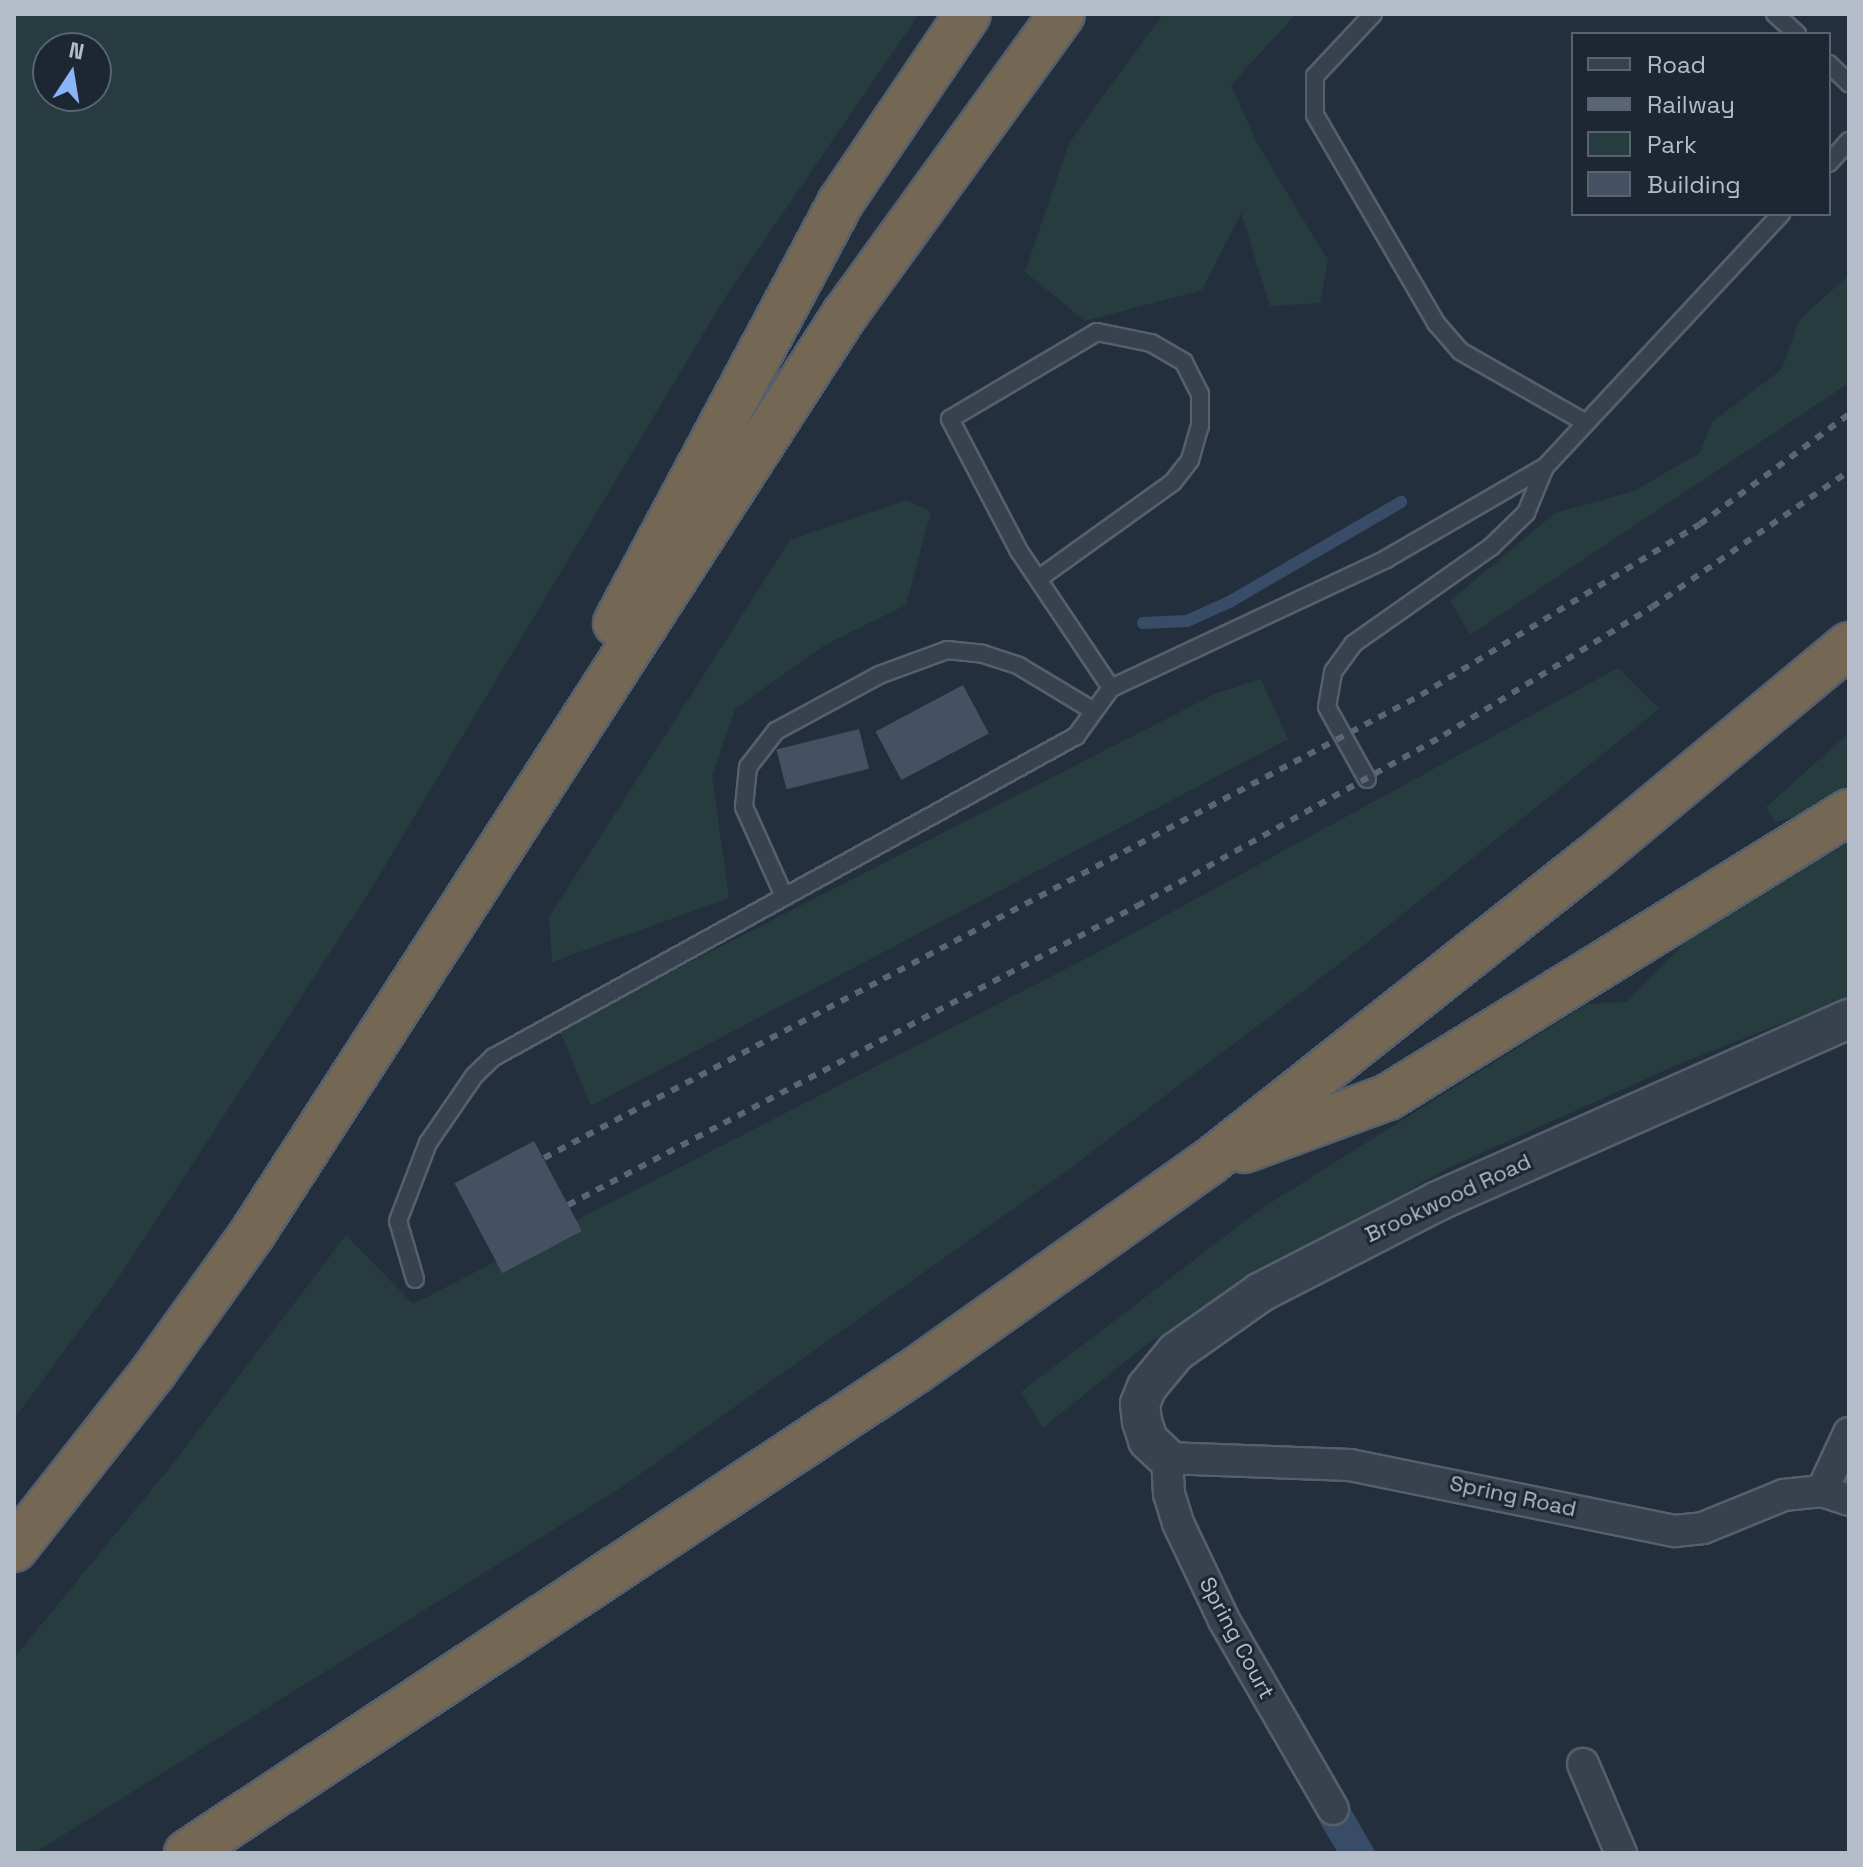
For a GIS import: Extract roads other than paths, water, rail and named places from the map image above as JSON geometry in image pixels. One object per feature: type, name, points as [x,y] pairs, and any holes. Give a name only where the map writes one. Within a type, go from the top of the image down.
[{"type":"highway","points":[[14,1549],[129,1404],[252,1234],[845,314],[1062,14]]},
{"type":"highway","points":[[482,880],[697,464],[840,203],[965,21]]},
{"type":"highway","points":[[187,1853],[915,1371],[1208,1163],[1604,850],[1849,645]]},
{"type":"highway","points":[[1208,1163],[1388,1097],[1849,812]]},
{"type":"street","name":"Brookwood Road","points":[[1167,1458],[1148,1440],[1142,1421],[1140,1404],[1147,1387],[1176,1352],[1261,1292],[1411,1214],[1849,1019]]},
{"type":"street","points":[[1835,1495],[1849,1433]]},
{"type":"street","name":"Spring Road","points":[[1167,1458],[1350,1465],[1675,1531],[1703,1528],[1784,1495],[1835,1495]]},
{"type":"street","name":"Spring Court","points":[[1167,1458],[1173,1509],[1204,1579],[1333,1809]]},
{"type":"street","points":[[1583,1764],[1621,1853]]},
{"type":"lane","points":[[1373,14],[1315,76],[1315,115],[1436,323],[1460,351],[1586,423]]},
{"type":"lane","points":[[1775,14],[1795,32]]},
{"type":"lane","points":[[1831,66],[1849,83]]},
{"type":"lane","points":[[1831,161],[1849,141]]},
{"type":"lane","points":[[415,1279],[398,1221],[428,1143],[474,1076],[525,1036],[1076,736],[1111,688],[1386,559],[1545,467],[1779,216]]},
{"type":"lane","points":[[1038,579],[1173,482],[1190,460],[1200,426],[1200,394],[1184,362],[1151,343],[1097,332],[950,419],[1038,579],[1111,688]]},
{"type":"lane","points":[[1367,779],[1327,707],[1333,672],[1353,644],[1491,547],[1526,513],[1545,467]]},
{"type":"lane","points":[[784,896],[744,807],[748,767],[776,731],[879,675],[947,650],[983,654],[1019,666],[1094,711]]},
{"type":"water","points":[[1349,1806],[1376,1853],[1338,1853],[1320,1823]]},
{"type":"waterway","points":[[1143,623],[1187,621],[1231,601],[1401,502]]},
{"type":"railway","points":[[544,1158],[1421,695],[1700,524],[1849,414]]},
{"type":"railway","points":[[568,1205],[1137,906],[1444,735],[1652,607],[1849,471]]}]
